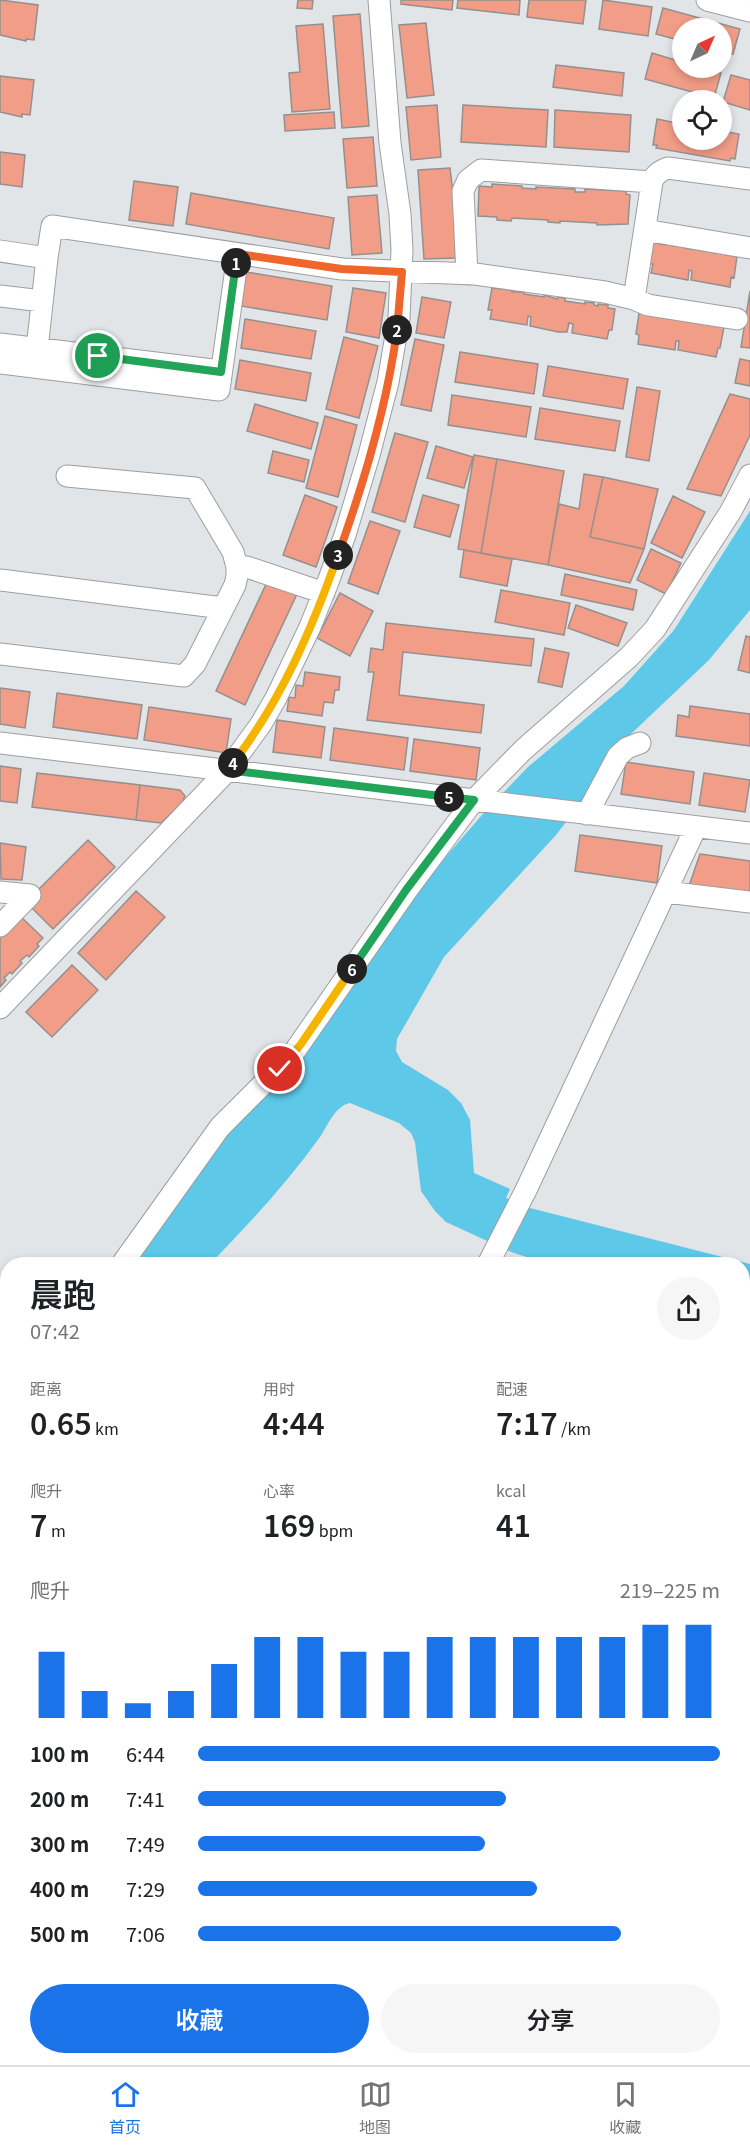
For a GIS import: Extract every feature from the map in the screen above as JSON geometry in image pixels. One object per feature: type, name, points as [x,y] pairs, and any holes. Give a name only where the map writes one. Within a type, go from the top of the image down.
[{"type":"street","points":[[0,1008],[206,795],[227,770],[261,724],[276,698],[324,593],[358,495],[388,382],[399,318],[402,272],[400,214],[390,143],[379,0]]},
{"type":"street","points":[[707,0],[750,11]]},
{"type":"street","points":[[634,299],[652,182],[658,172],[668,168],[750,179]]},
{"type":"street","points":[[467,274],[463,191],[468,180],[481,170],[652,182]]},
{"type":"street","points":[[37,349],[52,226],[342,269],[467,274],[606,292],[648,305],[737,320]]},
{"type":"street","points":[[645,230],[750,248]]},
{"type":"street","points":[[0,251],[47,258]]},
{"type":"street","points":[[0,363],[219,390],[238,254]]},
{"type":"street","points":[[0,296],[42,302]]},
{"type":"street","points":[[0,344],[221,372]]},
{"type":"street","points":[[127,1257],[220,1127],[292,1055],[406,890],[524,750],[629,657],[655,629],[731,511],[750,475]]},
{"type":"street","points":[[0,654],[184,676],[195,664],[235,585],[237,567],[233,552],[195,488],[67,476]]},
{"type":"street","points":[[237,567],[247,567],[324,593]]},
{"type":"street","points":[[0,580],[223,608]]},
{"type":"street","points":[[0,743],[750,833]]},
{"type":"street","points":[[582,813],[618,756],[627,748],[640,743]]},
{"type":"street","points":[[492,1256],[526,1190],[696,827]]},
{"type":"street","points":[[0,892],[30,895],[0,926]]},
{"type":"street","points":[[666,892],[750,902]]},
{"type":"water","points":[[750,511],[750,610],[709,660],[613,751],[595,775],[583,800],[556,835],[444,957],[397,1039],[396,1051],[402,1062],[448,1090],[461,1103],[470,1120],[474,1173],[510,1189],[506,1198],[530,1208],[722,1257],[526,1257],[511,1252],[446,1222],[421,1191],[415,1142],[411,1133],[399,1123],[350,1103],[336,1112],[320,1137],[281,1187],[217,1257],[134,1257],[207,1155],[423,883],[482,815],[528,767],[624,686],[674,630]]},
{"type":"building","points":[[0,0],[38,5],[34,40],[26,39],[26,41],[0,35]]},
{"type":"building","points":[[298,0],[313,0],[312,9],[297,8]]},
{"type":"building","points":[[401,0],[453,0],[452,10],[401,4]]},
{"type":"building","points":[[458,0],[520,0],[519,15],[457,8]]},
{"type":"building","points":[[529,0],[586,0],[583,24],[527,17]]},
{"type":"building","points":[[603,0],[652,7],[648,36],[599,29]]},
{"type":"building","points":[[663,8],[700,18],[672,18],[672,38],[656,34]]},
{"type":"building","points":[[360,14],[369,126],[342,128],[333,16]]},
{"type":"building","points":[[426,23],[434,95],[407,98],[399,25]]},
{"type":"building","points":[[323,24],[330,109],[292,112],[289,73],[300,72],[296,26]]},
{"type":"building","points":[[732,27],[740,29],[732,54]]},
{"type":"building","points":[[652,53],[672,59],[672,78],[720,78],[716,90],[685,90],[645,79]]},
{"type":"building","points":[[556,65],[624,73],[622,96],[553,87]]},
{"type":"building","points":[[732,75],[750,80],[750,110],[732,105],[732,90],[727,90]]},
{"type":"building","points":[[0,76],[34,80],[30,115],[22,114],[22,117],[0,112]]},
{"type":"building","points":[[437,105],[441,157],[411,160],[406,107]]},
{"type":"building","points":[[463,105],[548,110],[546,147],[461,142]]},
{"type":"building","points":[[555,110],[631,115],[629,152],[554,147]]},
{"type":"building","points":[[334,112],[335,128],[285,131],[284,115]]},
{"type":"building","points":[[657,119],[672,122],[672,150],[732,150],[732,133],[739,134],[735,159],[731,158],[730,161],[656,148],[657,145],[653,145]]},
{"type":"building","points":[[373,137],[377,186],[347,188],[343,139]]},
{"type":"building","points":[[0,152],[25,155],[22,187],[0,184]]},
{"type":"building","points":[[450,168],[457,226],[454,226],[456,258],[424,259],[418,170]]},
{"type":"building","points":[[134,181],[178,187],[173,226],[129,220]]},
{"type":"building","points":[[492,184],[536,189],[536,187],[575,189],[575,192],[585,192],[585,189],[626,191],[626,194],[630,195],[628,224],[597,225],[597,223],[560,221],[560,223],[512,218],[511,221],[497,220],[497,217],[478,216],[479,186],[492,187]]},
{"type":"building","points":[[191,193],[334,218],[329,249],[186,224]]},
{"type":"building","points":[[377,195],[382,253],[352,255],[348,197]]},
{"type":"building","points":[[653,242],[665,245],[666,242],[673,246],[678,244],[685,248],[705,251],[705,249],[714,250],[714,253],[719,251],[726,255],[737,256],[734,278],[731,277],[730,287],[691,280],[692,271],[689,270],[688,280],[651,273],[653,264],[649,264]]},
{"type":"building","points":[[246,272],[332,286],[327,320],[241,306]]},
{"type":"building","points":[[353,288],[386,293],[379,338],[346,332]]},
{"type":"building","points":[[492,288],[557,299],[558,297],[565,298],[565,301],[594,303],[598,306],[598,304],[608,305],[608,308],[615,309],[612,330],[609,330],[607,339],[572,333],[573,324],[569,323],[567,332],[558,332],[530,326],[531,317],[528,316],[527,325],[490,319],[492,310],[488,310]]},
{"type":"building","points":[[750,291],[750,348],[741,347]]},
{"type":"building","points":[[422,297],[451,302],[444,338],[416,333]]},
{"type":"building","points":[[639,313],[724,327],[716,357],[678,350],[679,341],[676,341],[675,350],[638,344],[639,335],[636,334]]},
{"type":"building","points":[[245,319],[316,331],[311,359],[241,348]]},
{"type":"building","points":[[344,337],[378,346],[359,418],[326,409]]},
{"type":"building","points":[[415,339],[444,345],[431,411],[401,405]]},
{"type":"building","points":[[460,352],[538,364],[534,394],[455,382]]},
{"type":"building","points":[[740,359],[750,361],[750,386],[735,383]]},
{"type":"building","points":[[240,360],[311,373],[306,401],[235,389]]},
{"type":"building","points":[[548,366],[628,379],[623,409],[543,396]]},
{"type":"building","points":[[637,387],[660,391],[649,461],[626,457]]},
{"type":"building","points":[[730,394],[750,399],[750,435],[721,496],[687,489]]},
{"type":"building","points":[[452,395],[531,407],[526,437],[448,425]]},
{"type":"building","points":[[255,404],[318,423],[311,449],[247,431]]},
{"type":"building","points":[[540,408],[620,421],[615,451],[535,439]]},
{"type":"building","points":[[325,416],[357,425],[338,497],[306,488]]},
{"type":"building","points":[[395,433],[428,442],[405,522],[372,512]]},
{"type":"building","points":[[436,446],[473,457],[464,488],[427,478]]},
{"type":"building","points":[[273,451],[309,460],[304,482],[268,473]]},
{"type":"building","points":[[474,455],[497,459],[481,553],[458,549]]},
{"type":"building","points":[[497,459],[564,471],[548,565],[481,553]]},
{"type":"building","points":[[584,474],[603,477],[590,537],[644,549],[630,583],[548,565],[559,504],[579,509]]},
{"type":"building","points":[[603,477],[658,489],[644,549],[590,537]]},
{"type":"building","points":[[305,495],[337,507],[316,567],[283,555]]},
{"type":"building","points":[[423,495],[459,505],[450,537],[414,527]]},
{"type":"building","points":[[673,496],[705,512],[682,558],[651,543]]},
{"type":"building","points":[[370,521],[400,531],[378,594],[348,583]]},
{"type":"building","points":[[651,549],[681,563],[666,594],[637,580]]},
{"type":"building","points":[[464,550],[512,559],[507,586],[460,577]]},
{"type":"building","points":[[565,574],[637,590],[633,610],[561,595]]},
{"type":"building","points":[[268,580],[297,594],[245,705],[216,691]]},
{"type":"building","points":[[501,590],[570,603],[564,635],[495,622]]},
{"type":"building","points":[[340,593],[373,611],[350,656],[317,638]]},
{"type":"building","points":[[576,605],[627,623],[618,646],[568,628]]},
{"type":"building","points":[[386,623],[534,639],[531,666],[403,652],[399,695],[484,705],[481,733],[367,720],[374,672],[368,672],[371,648],[383,650]]},
{"type":"building","points":[[746,636],[750,637],[750,673],[738,670]]},
{"type":"building","points":[[545,648],[569,653],[562,687],[538,682]]},
{"type":"building","points":[[305,672],[340,677],[339,690],[335,690],[333,703],[324,702],[322,716],[287,711],[289,697],[295,698],[296,685],[303,686]]},
{"type":"building","points":[[0,688],[30,692],[25,728],[0,724]]},
{"type":"building","points":[[57,693],[142,705],[137,739],[53,727]]},
{"type":"building","points":[[690,706],[750,714],[750,746],[676,736],[678,715],[689,717]]},
{"type":"building","points":[[149,707],[231,719],[226,753],[144,740]]},
{"type":"building","points":[[277,720],[325,727],[321,758],[273,752]]},
{"type":"building","points":[[334,728],[408,738],[404,770],[330,760]]},
{"type":"building","points":[[414,739],[480,748],[476,780],[410,771]]},
{"type":"building","points":[[626,762],[694,772],[690,804],[621,794]]},
{"type":"building","points":[[0,766],[21,769],[17,803],[0,801]]},
{"type":"building","points":[[37,773],[140,785],[136,820],[32,807]]},
{"type":"building","points":[[704,773],[750,780],[745,812],[699,805]]},
{"type":"building","points":[[140,785],[180,790],[185,796],[182,803],[161,823],[136,820]]},
{"type":"building","points":[[580,835],[662,846],[657,883],[575,871]]},
{"type":"building","points":[[88,840],[115,867],[53,929],[26,902]]},
{"type":"building","points":[[0,843],[26,847],[22,880],[1,879]]},
{"type":"building","points":[[700,854],[750,861],[750,894],[689,886]]},
{"type":"building","points":[[136,891],[165,917],[106,980],[78,953]]},
{"type":"building","points":[[17,913],[43,938],[29,957],[27,955],[12,974],[10,972],[4,978],[6,980],[0,987],[0,931]]},
{"type":"building","points":[[72,965],[98,990],[52,1037],[26,1012]]},
{"type":"route","points":[[98,356],[221,372],[238,254],[342,269],[402,272],[399,318],[388,382],[345,536],[290,672],[261,724],[227,770],[474,800],[406,890],[301,1044],[280,1069]]}]
